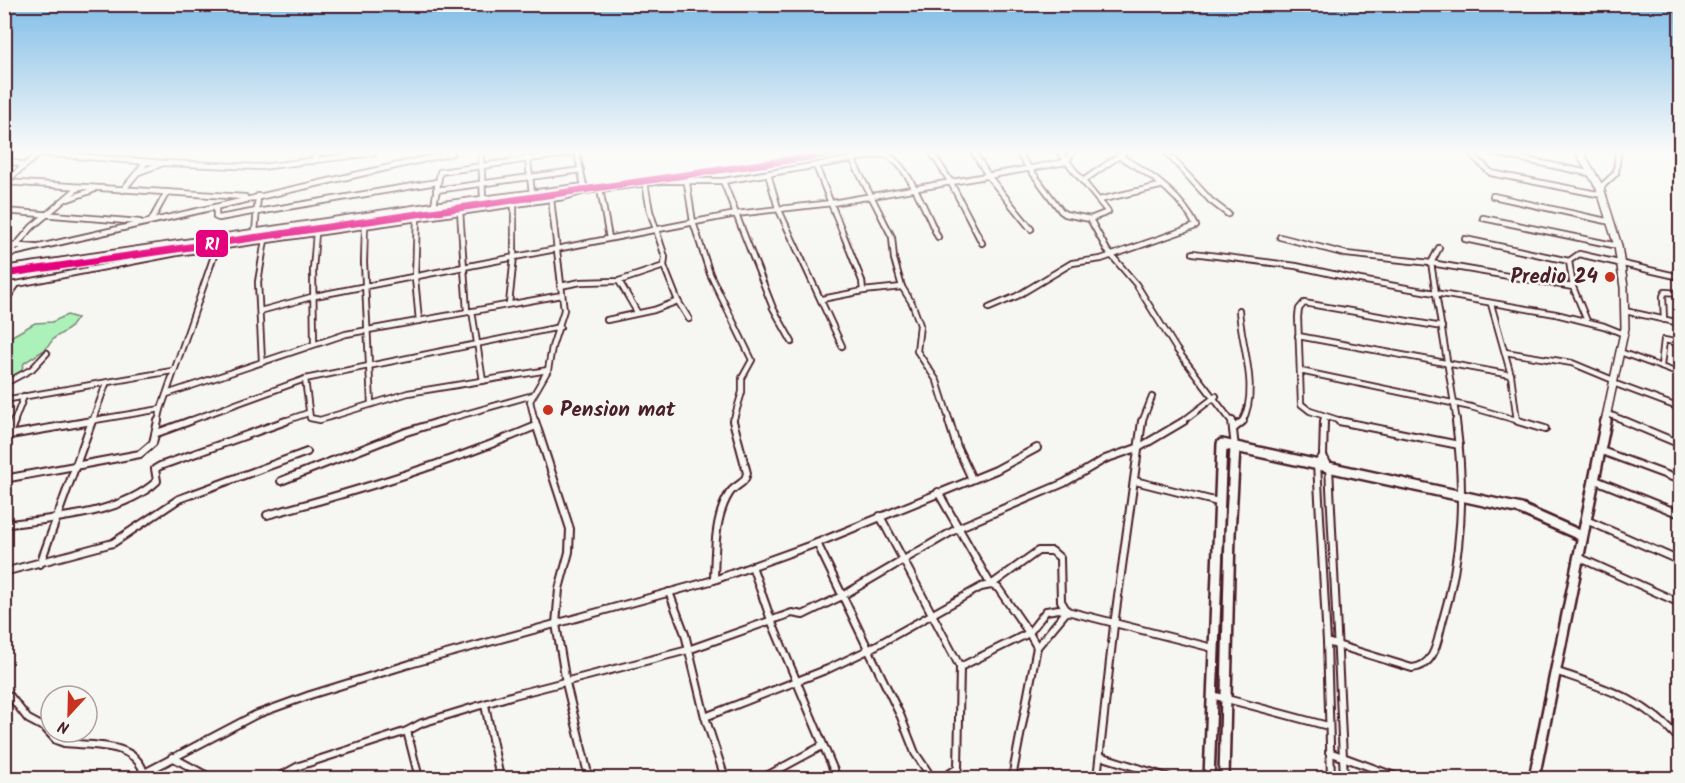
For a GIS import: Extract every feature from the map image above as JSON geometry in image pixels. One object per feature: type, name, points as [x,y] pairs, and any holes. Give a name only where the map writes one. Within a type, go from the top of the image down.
[{"type":"street","points":[[6,255],[45,214],[76,190]]},
{"type":"street","points":[[63,201],[96,190]]},
{"type":"street","points":[[111,190],[250,198]]},
{"type":"street","points":[[6,255],[144,222],[216,208],[287,190]]},
{"type":"street","points":[[216,208],[216,215],[219,218],[390,190]]},
{"type":"street","points":[[434,205],[436,190],[440,190]]},
{"type":"street","points":[[483,199],[484,190]]},
{"type":"street","points":[[4,269],[434,205],[578,190]]},
{"type":"street","points":[[4,285],[217,247],[550,199],[583,190]]},
{"type":"street","points":[[600,190],[609,238]]},
{"type":"street","points":[[646,190],[665,258],[664,266],[678,301],[689,319]]},
{"type":"street","points":[[687,190],[693,222],[710,274],[752,360],[751,365],[742,376],[742,389],[733,418],[734,430],[747,474],[744,482],[730,491],[727,499],[716,543],[714,580]]},
{"type":"street","points":[[726,190],[773,308],[792,342]]},
{"type":"street","points":[[773,190],[779,208],[842,346]]},
{"type":"street","points":[[824,190],[862,281],[863,291]]},
{"type":"street","points":[[868,190],[892,237],[894,259],[902,287],[912,303],[920,326],[917,351],[937,381],[953,439],[972,479]]},
{"type":"street","points":[[260,311],[315,296],[415,278],[656,228],[736,214],[831,203],[906,190]]},
{"type":"street","points":[[915,190],[938,237]]},
{"type":"street","points":[[954,190],[982,243]]},
{"type":"street","points":[[999,190],[1031,229]]},
{"type":"street","points":[[1046,190],[1065,214],[1090,219],[1108,213],[1090,190]]},
{"type":"street","points":[[1099,200],[1145,190]]},
{"type":"street","points":[[988,308],[1017,296],[1072,263],[1091,262],[1196,226],[1184,208],[1164,190]]},
{"type":"street","points":[[1201,190],[1228,214]]},
{"type":"street","points":[[1587,190],[1601,192]]},
{"type":"street","points":[[151,221],[167,192]]},
{"type":"street","points":[[1534,778],[1606,413],[1624,334],[1625,311],[1618,246],[1601,192]]},
{"type":"street","points":[[255,232],[258,196]]},
{"type":"street","points":[[1493,196],[1612,222]]},
{"type":"street","points":[[550,199],[564,310],[552,347],[548,370],[530,401],[570,529],[569,552],[559,589],[556,624],[566,683],[588,777],[579,778]]},
{"type":"street","points":[[509,304],[514,256],[514,204]]},
{"type":"street","points":[[4,211],[144,222]]},
{"type":"street","points":[[460,211],[470,311],[483,381]]},
{"type":"street","points":[[417,217],[415,278],[419,321]]},
{"type":"street","points":[[1482,218],[1618,246]]},
{"type":"street","points":[[1090,219],[1110,255],[1136,284],[1177,350],[1216,396],[1231,418],[1233,429],[1218,502],[1209,778]]},
{"type":"street","points":[[365,225],[371,404]]},
{"type":"street","points":[[314,343],[313,270],[316,233]]},
{"type":"street","points":[[1280,237],[1346,254],[1431,263],[1573,287]]},
{"type":"street","points":[[1465,239],[1569,261],[1579,254],[1680,278]]},
{"type":"street","points":[[262,361],[258,282],[265,240]]},
{"type":"street","points":[[4,245],[42,247]]},
{"type":"street","points":[[4,479],[140,454],[153,443],[172,371],[217,247]]},
{"type":"street","points":[[1327,642],[1412,668],[1424,666],[1432,658],[1454,585],[1460,545],[1463,496],[1454,403],[1431,263],[1439,248]]},
{"type":"street","points":[[1193,252],[1296,266],[1587,321],[1624,334]]},
{"type":"street","points":[[1569,261],[1573,287],[1587,321]]},
{"type":"street","points":[[560,286],[581,282],[619,281],[664,266]]},
{"type":"street","points":[[619,281],[637,312]]},
{"type":"street","points":[[4,303],[17,284]]},
{"type":"street","points":[[822,299],[863,291],[902,287]]},
{"type":"street","points":[[1664,320],[1663,296],[1665,292],[1680,293]]},
{"type":"street","points":[[167,394],[314,343],[369,330],[562,295]]},
{"type":"street","points":[[607,320],[654,310],[678,301]]},
{"type":"street","points":[[1442,327],[1304,303],[1299,309],[1298,336],[1301,404],[1303,409],[1324,418],[1459,445]]},
{"type":"street","points":[[1491,303],[1511,375],[1516,421]]},
{"type":"street","points":[[1233,429],[1241,425],[1244,419],[1248,396],[1247,358],[1240,330],[1239,310]]},
{"type":"street","points":[[1625,311],[1680,323]]},
{"type":"street","points":[[157,433],[305,379],[560,327]]},
{"type":"street","points":[[1298,336],[1511,375]]},
{"type":"street","points":[[1661,366],[1664,340],[1680,343]]},
{"type":"street","points":[[1504,352],[1572,363],[1680,408]]},
{"type":"street","points":[[1620,352],[1680,374]]},
{"type":"street","points":[[4,384],[32,369],[46,353]]},
{"type":"street","points":[[305,379],[308,413],[312,420],[320,420],[408,393],[548,370]]},
{"type":"street","points":[[4,400],[172,371]]},
{"type":"street","points":[[1300,371],[1454,403],[1545,429]]},
{"type":"street","points":[[40,564],[106,384]]},
{"type":"street","points":[[281,481],[406,432],[533,395]]},
{"type":"street","points":[[4,447],[24,396]]},
{"type":"street","points":[[277,778],[299,766],[407,731],[422,723],[688,650],[792,613],[803,615],[842,596],[960,528],[1055,487],[1105,459],[1140,447],[1173,429],[1216,396]]},
{"type":"street","points":[[1097,778],[1114,625],[1136,481],[1143,417],[1152,397]]},
{"type":"street","points":[[7,436],[161,409]]},
{"type":"street","points":[[4,525],[100,508],[137,497],[158,481],[155,469],[160,466],[308,413]]},
{"type":"street","points":[[1606,413],[1680,444]]},
{"type":"street","points":[[1324,418],[1323,456],[1329,467],[1344,778]]},
{"type":"street","points":[[267,515],[372,487],[479,450],[536,426]]},
{"type":"street","points":[[1229,444],[1521,509],[1582,536]]},
{"type":"street","points":[[1224,778],[1229,444]]},
{"type":"street","points":[[135,778],[255,715],[310,695],[714,580],[817,543],[996,470],[1037,448]]},
{"type":"street","points":[[1599,450],[1680,480]]},
{"type":"street","points":[[4,572],[113,543],[125,538],[161,508],[179,499],[307,452]]},
{"type":"street","points":[[1323,456],[1317,464],[1327,642],[1331,778]]},
{"type":"street","points":[[1593,479],[1680,514]]},
{"type":"street","points":[[1136,481],[1218,502]]},
{"type":"street","points":[[938,492],[991,585],[998,588],[1037,647]]},
{"type":"street","points":[[880,516],[960,667],[958,768],[943,778]]},
{"type":"street","points":[[1586,520],[1680,561]]},
{"type":"street","points":[[817,543],[901,717],[915,753],[932,778]]},
{"type":"street","points":[[705,717],[796,682],[868,650],[981,587],[991,585],[1038,551],[1052,551],[1060,558],[1061,601],[1067,611]]},
{"type":"street","points":[[1577,557],[1680,603]]},
{"type":"street","points":[[752,566],[771,620],[837,778]]},
{"type":"street","points":[[1215,587],[1228,590]]},
{"type":"street","points":[[669,592],[685,634],[705,717],[725,778]]},
{"type":"street","points":[[960,667],[1029,633],[1046,611],[1059,609],[1114,625],[1213,648]]},
{"type":"street","points":[[1012,778],[1037,647],[1067,611]]},
{"type":"street","points":[[1555,671],[1634,699],[1654,711],[1680,740]]},
{"type":"street","points":[[1328,684],[1340,687]]},
{"type":"street","points":[[1211,694],[1329,726]]},
{"type":"street","points":[[10,696],[28,718],[45,728],[56,740],[126,750],[141,762],[144,772]]},
{"type":"street","points":[[485,705],[500,778]]},
{"type":"street","points":[[407,731],[418,778]]},
{"type":"street","points":[[763,778],[822,746]]},
{"type":"street","points":[[1329,752],[1400,778]]},
{"type":"street","points":[[1100,756],[1170,778]]},
{"type":"street","points":[[172,757],[211,778]]},
{"type":"green space","points":[[67,315],[77,318],[69,329],[54,338],[46,349],[24,363],[21,372],[5,381],[5,340],[35,323],[52,322]]},
{"type":"transit line","name":"R1","points":[[4,274],[585,190]]},
{"type":"place","name":"Predio 24","points":[[1610,277]]},
{"type":"place","name":"Pension mat","points":[[548,410]]}]
